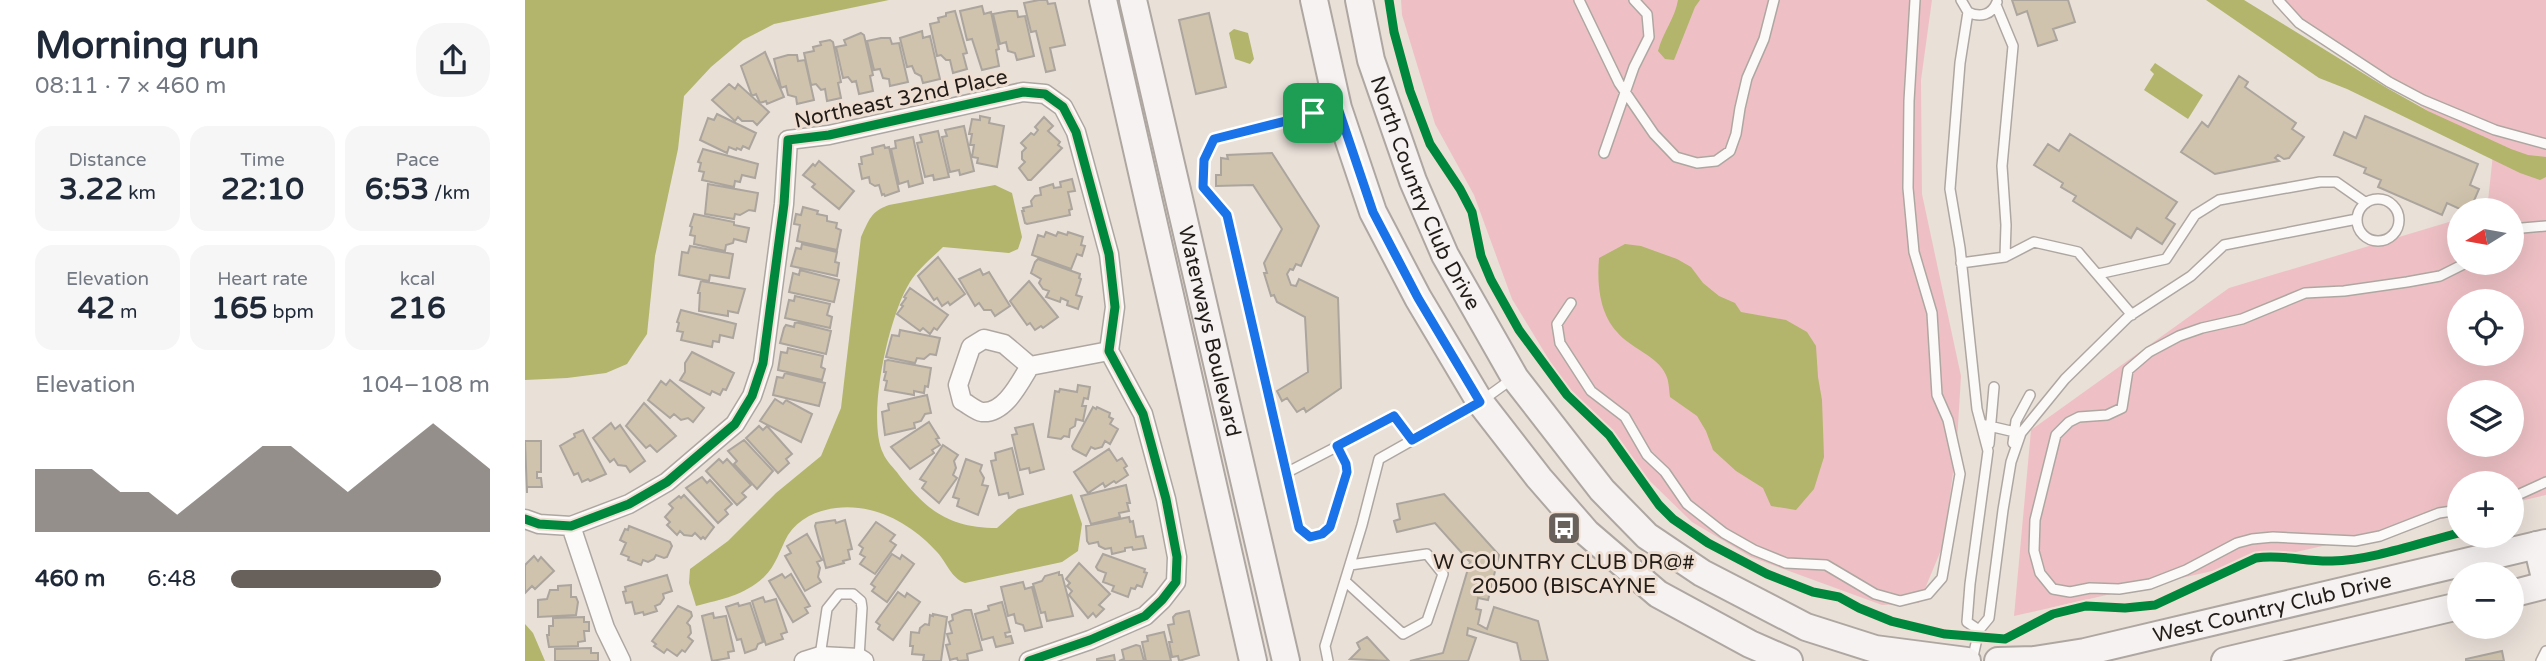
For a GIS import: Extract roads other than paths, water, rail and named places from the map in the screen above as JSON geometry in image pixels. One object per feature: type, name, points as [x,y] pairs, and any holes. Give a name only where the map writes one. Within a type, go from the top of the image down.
[{"type":"street","name":"Waterways Boulevard","points":[[1103,0],[1253,661]]},
{"type":"street","name":"Waterways Boulevard","points":[[1133,0],[1286,661]]},
{"type":"street","points":[[1314,0],[1338,108],[1373,212],[1418,298],[1480,402],[1539,478],[1587,533],[1658,594],[1750,644],[1789,661]]},
{"type":"street","name":"North Country Club Drive","points":[[1359,0],[1371,60],[1413,181],[1445,255],[1515,378]]},
{"type":"street","name":"Northeast 32nd Place","points":[[571,526],[629,504],[667,482],[735,424],[752,396],[763,363],[784,204],[788,140],[829,135],[1023,92],[1045,94],[1063,107],[1076,132],[1108,254],[1115,307],[1109,351]]},
{"type":"street","points":[[1030,366],[1005,344],[984,339],[971,347],[958,385],[963,401],[980,412],[995,411],[1009,398],[1030,366],[1109,351],[1143,414],[1166,499],[1177,557],[1176,582],[1145,616],[1090,640],[1030,661]]},
{"type":"street","points":[[1515,378],[1602,490],[1647,536],[1702,573],[1806,627],[1875,649],[1969,661]]},
{"type":"street","points":[[525,519],[539,524],[571,526],[605,628],[621,661]]},
{"type":"street","points":[[2524,590],[2546,584],[2542,544]]},
{"type":"street","name":"West Country Club Drive","points":[[1998,661],[2033,660],[2085,652],[2542,544]]},
{"type":"street","points":[[2295,602],[2306,647]]},
{"type":"street","name":"West Country Club Drive","points":[[2225,661],[2306,647],[2447,609]]},
{"type":"street","points":[[812,659],[862,659]]},
{"type":"lane","points":[[1580,0],[1596,38],[1654,134],[1676,157],[1697,163],[1716,161],[1730,151],[1736,134],[1739,108],[1764,39],[1774,0]]},
{"type":"lane","points":[[1604,153],[1633,67],[1649,37],[1647,14],[1634,0]]},
{"type":"lane","points":[[1571,303],[1557,324],[1560,343],[1591,391],[1625,417],[1647,455],[1665,472],[1687,504],[1724,533],[1754,550],[1786,563],[1826,565],[1875,594],[1900,601],[1928,594],[1942,578],[1961,474],[1948,420],[1937,395],[1932,313],[1914,252],[1907,188],[1915,0]]},
{"type":"lane","points":[[1961,0],[1968,12],[1960,63],[1951,189],[1976,409],[1988,451]]},
{"type":"lane","points":[[2278,0],[2299,23],[2412,94],[2495,130],[2546,144]]},
{"type":"lane","points":[[1968,12],[1986,15],[1997,3],[2013,47],[2002,166],[2005,257]]},
{"type":"lane","points":[[1337,446],[1347,472],[1330,527],[1322,534],[1310,537],[1299,528],[1227,215],[1203,187],[1204,160],[1214,139],[1338,108]]},
{"type":"lane","points":[[2098,274],[2166,258],[2195,215],[2219,200],[2321,182],[2336,182],[2367,203]]},
{"type":"lane","points":[[2379,200],[2391,205],[2398,216],[2396,230],[2386,239],[2372,240],[2361,232],[2358,213],[2367,203],[2379,200]]},
{"type":"lane","points":[[2018,433],[2065,379],[2132,315],[2192,276],[2224,245],[2357,219]]},
{"type":"lane","points":[[2524,228],[2546,226]]},
{"type":"lane","points":[[1961,263],[2005,257],[2034,242],[2078,252],[2132,315]]},
{"type":"lane","points":[[2447,272],[2407,282],[2344,291],[2305,293],[2242,319],[2179,336],[2149,352],[2128,370],[2122,408],[2107,415],[2079,417],[2069,422],[2056,435],[2035,520],[2034,551],[2040,573],[2053,589],[2070,592],[2090,588],[2119,589],[2150,584],[2186,570],[2237,543],[2252,539],[2283,537],[2355,541],[2380,536],[2447,512]]},
{"type":"lane","points":[[1328,661],[1325,646],[1379,459],[1480,402],[1515,378]]},
{"type":"lane","points":[[1979,630],[1967,622],[1994,387]]},
{"type":"lane","points":[[1969,661],[1979,630],[1989,618],[2003,510],[2018,433],[2016,421],[2031,395]]},
{"type":"lane","points":[[1286,473],[1394,416],[1412,440]]},
{"type":"lane","points":[[1980,424],[2018,433]]},
{"type":"lane","points":[[2524,492],[2546,482]]},
{"type":"lane","points":[[1345,580],[1403,634],[1427,621],[1443,574],[1427,554],[1350,565]]},
{"type":"lane","points":[[812,659],[827,609],[839,594],[853,594],[861,601],[862,608],[862,659]]},
{"type":"lane","points":[[2542,661],[2546,651]]},
{"type":"place","name":"W COUNTRY CLUB DR@# 20500 (BISCAYNE","points":[[1564,528]]}]
